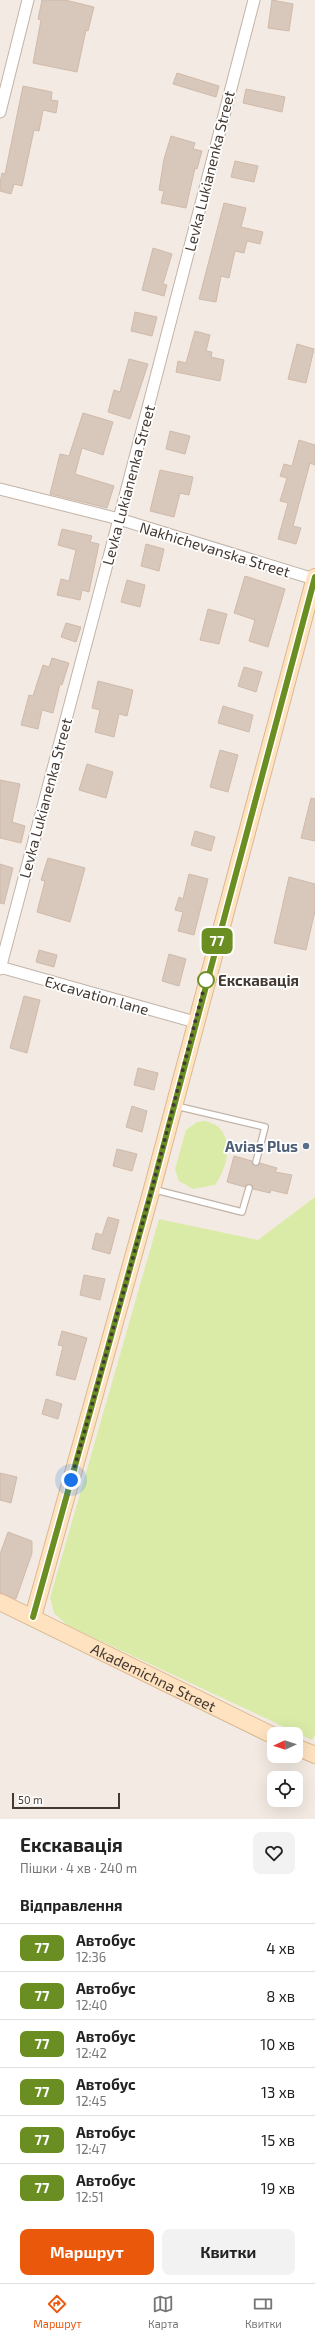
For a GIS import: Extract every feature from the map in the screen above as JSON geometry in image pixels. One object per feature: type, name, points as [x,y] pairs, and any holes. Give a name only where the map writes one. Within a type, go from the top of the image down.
[{"type":"street","points":[[0,112],[28,0]]},
{"type":"street","name":"Levka Lukianenka Street","points":[[0,968],[120,519],[254,0]]},
{"type":"street","name":"Nakhichevanska Street","points":[[0,489],[120,519],[315,578]]},
{"type":"street","points":[[33,1617],[152,1189],[195,1022],[315,578]]},
{"type":"street","name":"Excavation lane","points":[[0,968],[195,1022]]},
{"type":"street","name":"Akademichna Street","points":[[0,1602],[267,1733]]},
{"type":"street","points":[[303,1750],[315,1755]]},
{"type":"lane","points":[[174,1106],[265,1127],[256,1162]]},
{"type":"lane","points":[[152,1189],[242,1212],[249,1188]]},
{"type":"green space","points":[[204,1121],[214,1124],[221,1130],[227,1147],[227,1157],[220,1177],[215,1185],[193,1189],[179,1181],[175,1169],[186,1130],[197,1122]]},
{"type":"green space","points":[[315,1197],[315,1735],[312,1740],[303,1736],[303,1727],[284,1727],[67,1625],[54,1613],[50,1598],[159,1219],[258,1240]]},
{"type":"building","points":[[42,0],[65,0],[94,7],[88,31],[86,30],[77,72],[33,63],[41,20],[38,19]]},
{"type":"building","points":[[272,0],[293,4],[289,31],[268,28]]},
{"type":"building","points":[[177,73],[219,86],[216,97],[173,84]]},
{"type":"building","points":[[23,86],[52,92],[51,100],[58,101],[56,113],[43,110],[39,131],[34,130],[22,186],[14,184],[11,194],[0,191],[0,183],[2,173],[5,174]]},
{"type":"building","points":[[246,89],[285,97],[282,112],[243,103]]},
{"type":"building","points":[[171,136],[195,143],[193,149],[202,151],[197,169],[195,168],[186,208],[161,203],[164,191],[159,190],[164,159]]},
{"type":"building","points":[[235,161],[258,166],[254,182],[231,177]]},
{"type":"building","points":[[224,203],[246,208],[241,227],[263,232],[260,244],[247,241],[244,253],[235,251],[229,278],[221,276],[216,302],[199,299]]},
{"type":"building","points":[[153,248],[172,254],[163,284],[167,285],[164,296],[142,290]]},
{"type":"building","points":[[135,312],[157,317],[152,336],[131,331]]},
{"type":"building","points":[[195,331],[210,335],[206,351],[212,352],[211,357],[224,360],[220,381],[176,372],[178,361],[186,363]]},
{"type":"building","points":[[297,344],[314,349],[306,383],[288,379]]},
{"type":"building","points":[[129,359],[148,364],[130,419],[108,412],[114,390],[120,392]]},
{"type":"building","points":[[83,413],[113,422],[103,455],[82,448],[75,474],[114,486],[107,508],[50,494],[60,454],[69,456]]},
{"type":"building","points":[[170,431],[190,436],[185,454],[166,449]]},
{"type":"building","points":[[299,440],[315,445],[315,465],[310,463],[293,526],[301,528],[296,544],[278,539],[288,503],[280,501],[287,478],[280,476],[284,464],[292,466]]},
{"type":"building","points":[[160,470],[193,477],[189,495],[180,493],[174,517],[150,511]]},
{"type":"building","points":[[62,529],[92,536],[90,542],[99,544],[89,592],[82,590],[80,600],[57,595],[61,579],[69,581],[76,550],[58,545]]},
{"type":"building","points":[[146,544],[164,549],[159,571],[141,566]]},
{"type":"building","points":[[245,576],[285,589],[268,647],[249,641],[255,620],[234,613]]},
{"type":"building","points":[[127,580],[145,585],[140,607],[121,602]]},
{"type":"building","points":[[208,609],[227,614],[219,644],[200,640]]},
{"type":"building","points":[[66,623],[81,627],[76,642],[61,637]]},
{"type":"building","points":[[52,658],[69,663],[62,685],[60,684],[53,713],[42,710],[38,729],[21,725],[29,695],[33,696],[43,665],[49,667]]},
{"type":"building","points":[[244,667],[262,672],[256,692],[238,686]]},
{"type":"building","points":[[98,681],[133,690],[127,716],[119,714],[114,737],[95,732],[100,710],[92,708]]},
{"type":"building","points":[[223,706],[253,715],[249,732],[218,723]]},
{"type":"building","points":[[220,750],[238,755],[228,792],[210,787]]},
{"type":"building","points":[[87,764],[113,772],[106,798],[79,790]]},
{"type":"building","points":[[0,780],[20,784],[12,822],[25,826],[21,843],[0,838]]},
{"type":"building","points":[[311,798],[315,799],[315,841],[301,838]]},
{"type":"building","points":[[195,831],[215,837],[211,851],[191,845]]},
{"type":"building","points":[[48,858],[85,868],[70,922],[37,912],[45,881],[41,880]]},
{"type":"building","points":[[0,864],[13,868],[4,904],[0,903]]},
{"type":"building","points":[[189,874],[208,879],[194,935],[178,931],[183,912],[175,910],[179,897],[183,899]]},
{"type":"building","points":[[289,877],[315,884],[315,911],[306,950],[274,943]]},
{"type":"building","points":[[39,950],[57,955],[54,967],[36,962]]},
{"type":"building","points":[[169,954],[186,959],[179,986],[162,981]]},
{"type":"building","points":[[24,996],[40,1000],[27,1053],[10,1048]]},
{"type":"building","points":[[138,1068],[158,1073],[154,1090],[134,1085]]},
{"type":"building","points":[[132,1106],[147,1111],[142,1132],[126,1127]]},
{"type":"building","points":[[117,1149],[137,1154],[132,1171],[113,1166]]},
{"type":"building","points":[[234,1156],[252,1161],[255,1166],[260,1163],[277,1168],[275,1172],[292,1175],[287,1194],[271,1190],[270,1193],[253,1189],[250,1184],[245,1187],[227,1182]]},
{"type":"building","points":[[108,1217],[119,1220],[110,1254],[92,1249],[96,1233],[102,1235]]},
{"type":"building","points":[[84,1275],[105,1279],[100,1300],[80,1295]]},
{"type":"building","points":[[62,1331],[87,1338],[75,1380],[56,1375],[63,1346],[58,1345]]},
{"type":"building","points":[[46,1399],[62,1404],[58,1419],[42,1414]]},
{"type":"building","points":[[0,1473],[17,1477],[11,1503],[0,1500]]},
{"type":"building","points":[[8,1532],[32,1541],[32,1553],[16,1599],[0,1593],[0,1554]]},
{"type":"bus line","name":"77","points":[[33,1617],[152,1189],[195,1022],[315,577]]},
{"type":"place","name":"Екскавація","points":[[206,980]]},
{"type":"place","name":"Avias Plus","points":[[306,1146]]},
{"type":"route","points":[[71,1480],[152,1189],[206,980]]}]
